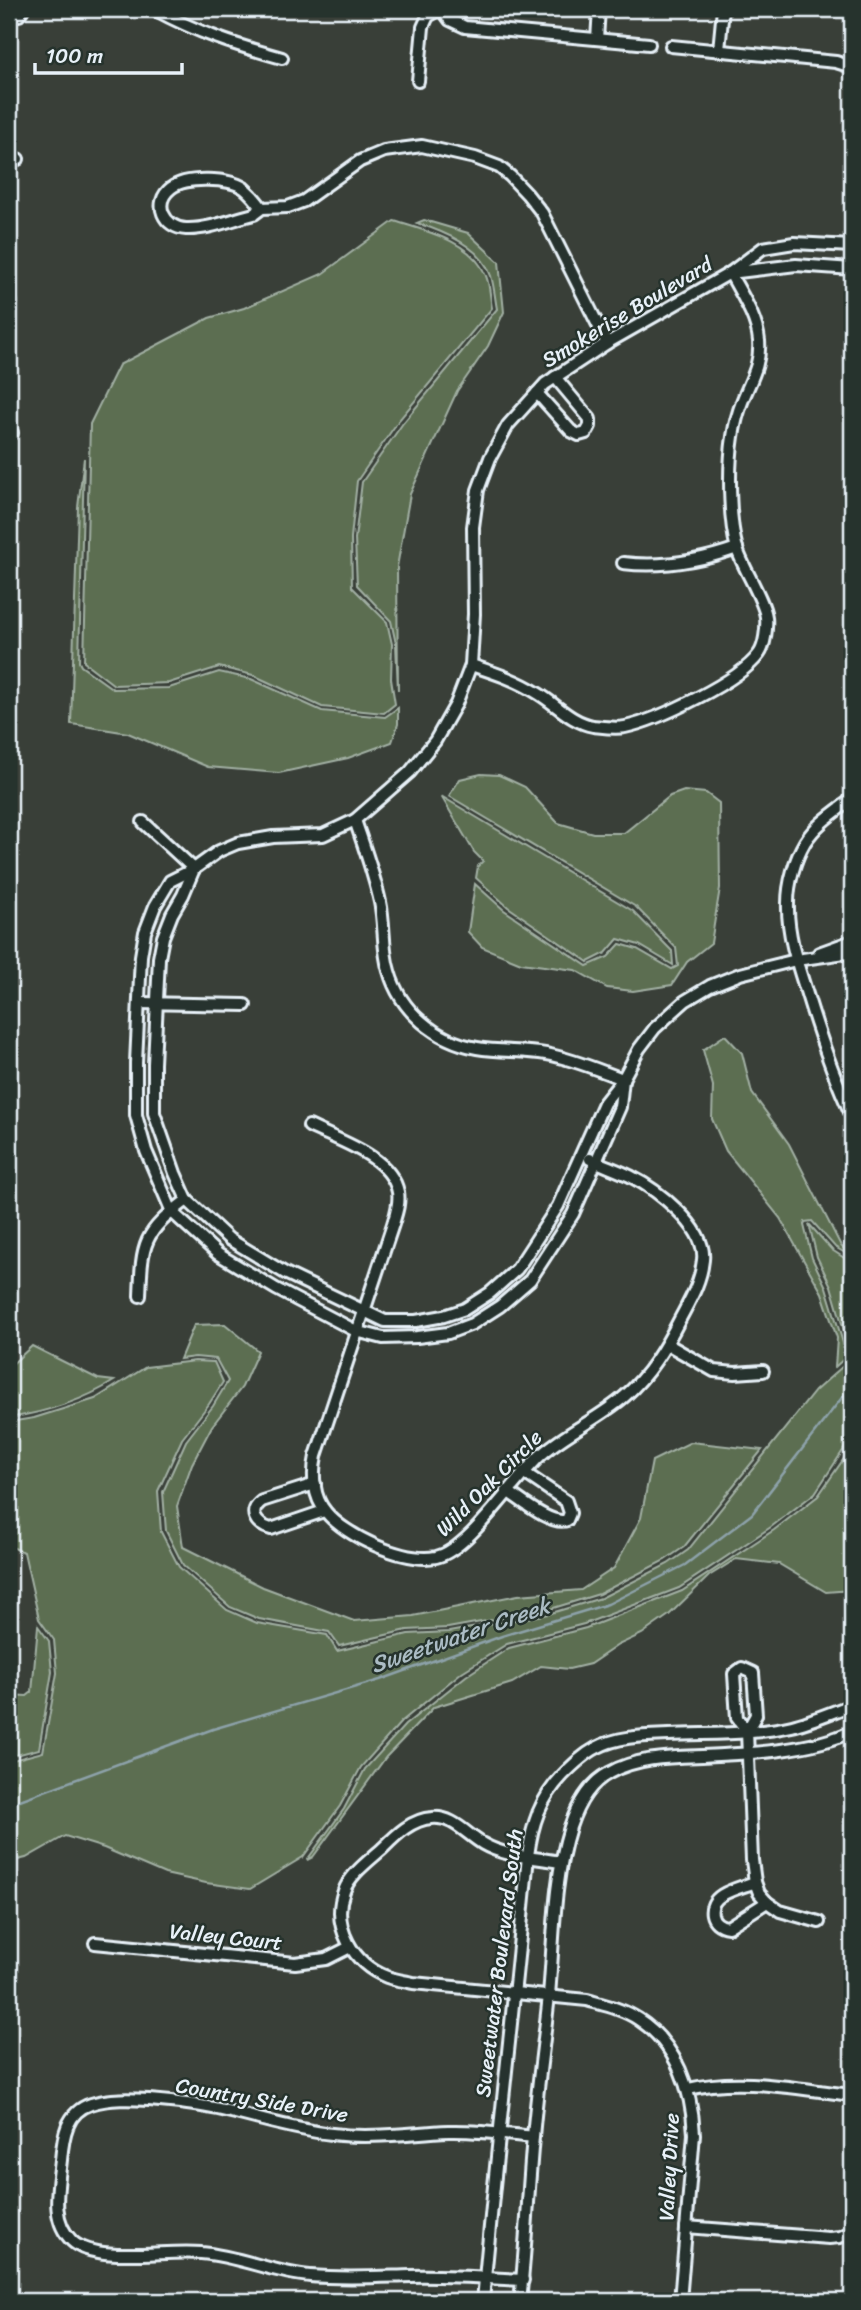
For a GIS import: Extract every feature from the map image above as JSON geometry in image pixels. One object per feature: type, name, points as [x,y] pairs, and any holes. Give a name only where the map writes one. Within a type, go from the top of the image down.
[{"type":"street","points":[[154,9],[220,41],[282,58]]},
{"type":"street","points":[[418,81],[423,27],[428,16],[441,9],[450,20],[465,27],[649,44]]},
{"type":"street","points":[[597,39],[599,9]]},
{"type":"street","points":[[719,50],[723,9]]},
{"type":"street","points":[[671,46],[836,62],[852,67]]},
{"type":"street","points":[[262,208],[244,188],[231,182],[195,180],[171,188],[161,206],[165,220],[181,229],[197,229],[254,214],[262,208],[288,207],[304,201],[360,161],[384,151],[422,146],[482,160],[499,167],[510,176],[542,214],[607,343]]},
{"type":"street","name":"Smokerise Boulevard","points":[[623,1079],[620,1107],[573,1214],[530,1280],[482,1318],[448,1333],[383,1338],[356,1331],[276,1289],[218,1254],[172,1212],[146,1151],[136,1115],[141,956],[145,932],[155,906],[170,881],[194,869],[219,851],[238,843],[273,837],[323,835],[355,820],[410,772],[435,741],[456,704],[471,665],[474,614],[472,527],[478,490],[490,458],[508,425],[537,393],[555,377],[607,343],[730,273],[763,248],[794,243],[850,246]]},
{"type":"street","points":[[850,246],[850,268]]},
{"type":"street","name":"Smokerise Boulevard","points":[[730,273],[796,265],[850,268]]},
{"type":"street","points":[[471,665],[510,677],[540,694],[569,716],[591,725],[622,727],[651,720],[718,686],[761,652],[766,617],[737,548],[730,502],[733,430],[759,361],[759,340],[752,314],[730,273]]},
{"type":"street","points":[[537,393],[571,431],[579,435],[586,433],[590,419],[555,377]]},
{"type":"street","points":[[624,564],[644,566],[689,562],[737,548]]},
{"type":"street","points":[[9,736],[9,752]]},
{"type":"street","points":[[852,799],[823,821],[806,840],[798,855],[788,902],[796,960],[825,1054],[852,1116]]},
{"type":"street","points":[[355,820],[380,904],[388,970],[398,994],[412,1014],[439,1035],[460,1044],[545,1054],[623,1079]]},
{"type":"street","points":[[143,822],[194,869],[163,937],[159,958],[154,1064],[155,1112],[164,1145],[187,1200],[229,1239],[285,1273],[385,1321],[416,1321],[465,1310],[490,1293],[517,1269],[558,1206],[604,1103],[623,1079],[654,1028],[685,1001],[710,986],[740,974],[796,960],[852,941]]},
{"type":"street","points":[[796,960],[852,952]]},
{"type":"street","points":[[140,1003],[245,1005]]},
{"type":"street","points":[[841,1093],[852,1088]]},
{"type":"street","points":[[309,1126],[374,1158],[389,1171],[398,1192],[398,1206],[316,1456],[313,1470],[315,1484],[324,1511],[271,1529],[262,1527],[256,1521],[253,1512],[262,1501],[315,1484]]},
{"type":"street","name":"Wild Oak Circle","points":[[324,1511],[342,1527],[387,1550],[409,1556],[435,1557],[453,1550],[543,1453],[624,1397],[652,1367],[697,1286],[704,1257],[698,1238],[675,1207],[660,1195],[628,1175],[582,1155]]},
{"type":"street","points":[[139,1296],[143,1249],[154,1230],[187,1200]]},
{"type":"street","points":[[517,1269],[530,1280]]},
{"type":"street","points":[[667,1344],[714,1371],[763,1371]]},
{"type":"street","points":[[507,1492],[552,1520],[567,1520],[570,1513],[566,1501],[523,1472]]},
{"type":"street","points":[[747,1731],[737,1718],[734,1674],[742,1668],[753,1673],[756,1715],[747,1731],[755,1882],[759,1893],[767,1902],[780,1910],[819,1922]]},
{"type":"street","name":"Sweetwater Boulevard South","points":[[483,2301],[530,1836],[539,1807],[554,1784],[579,1759],[598,1747],[623,1739],[647,1736],[792,1726],[852,1705]]},
{"type":"street","points":[[520,2301],[560,1862],[579,1805],[591,1787],[608,1773],[629,1765],[660,1758],[748,1754],[837,1738],[852,1731]]},
{"type":"street","points":[[515,1993],[413,1983],[386,1976],[359,1959],[350,1947],[341,1928],[340,1909],[344,1889],[355,1874],[398,1833],[417,1821],[430,1818],[443,1818],[456,1824],[483,1844],[498,1851],[560,1862]]},
{"type":"street","points":[[755,1882],[721,1895],[710,1913],[713,1922],[728,1927],[767,1902]]},
{"type":"street","name":"Valley Court","points":[[95,1943],[295,1964],[326,1959],[350,1947]]},
{"type":"street","name":"Valley Drive","points":[[515,1993],[587,2000],[614,2007],[637,2018],[656,2032],[681,2072],[693,2109],[694,2134],[680,2301]]},
{"type":"street","points":[[688,2089],[712,2083],[732,2082],[852,2096]]},
{"type":"street","name":"Country Side Drive","points":[[523,2280],[424,2276],[346,2279],[306,2276],[199,2252],[104,2254],[85,2250],[73,2242],[63,2230],[57,2201],[63,2140],[69,2122],[79,2109],[111,2100],[180,2102],[216,2108],[303,2130],[364,2137],[450,2131],[533,2137]]},
{"type":"street","points":[[686,2227],[829,2238],[852,2232]]},
{"type":"green space","points":[[424,220],[468,233],[499,262],[504,312],[488,346],[457,391],[410,494],[397,567],[398,690],[396,644],[391,621],[357,585],[355,539],[362,482],[403,423],[497,309],[491,276],[479,256],[450,236],[417,223]]},
{"type":"green space","points":[[394,221],[447,239],[470,254],[486,276],[492,308],[399,420],[357,481],[351,538],[352,587],[387,622],[392,644],[391,679],[395,704],[384,713],[322,707],[253,675],[219,667],[169,683],[114,685],[84,662],[90,424],[119,365],[209,318],[244,308],[322,274]]},
{"type":"green space","points":[[84,458],[81,666],[113,689],[169,688],[219,672],[251,679],[322,711],[385,717],[398,708],[398,724],[392,742],[348,758],[279,773],[208,767],[128,733],[71,724],[78,507]]},
{"type":"green space","points":[[481,774],[499,775],[525,787],[558,823],[593,833],[624,833],[670,796],[684,791],[706,793],[719,803],[720,888],[711,943],[687,962],[672,985],[633,991],[607,988],[575,970],[521,963],[482,947],[468,932],[475,884],[504,910],[587,966],[608,957],[620,944],[637,949],[672,969],[678,966],[676,948],[636,907],[449,796],[460,779]]},
{"type":"green space","points":[[441,796],[633,911],[672,951],[673,965],[639,945],[618,939],[606,953],[588,962],[508,907],[476,878],[478,866],[483,861],[474,852]]},
{"type":"green space","points":[[725,1035],[742,1053],[752,1093],[789,1144],[841,1246],[852,1257],[835,1247],[812,1221],[805,1222],[812,1258],[826,1287],[847,1356],[835,1367],[837,1338],[822,1293],[780,1218],[726,1151],[712,1119],[713,1086],[703,1050]]},
{"type":"green space","points":[[809,1224],[832,1250],[852,1263],[852,1358],[831,1286],[817,1257]]},
{"type":"green space","points":[[225,1324],[258,1351],[242,1387],[212,1426],[192,1464],[177,1506],[183,1547],[263,1587],[354,1621],[413,1616],[518,1595],[581,1590],[614,1568],[641,1518],[652,1461],[691,1442],[762,1450],[684,1547],[665,1560],[599,1594],[547,1610],[448,1628],[407,1630],[339,1646],[329,1632],[259,1619],[230,1607],[183,1565],[166,1531],[163,1492],[186,1441],[228,1381],[216,1359],[180,1359],[194,1325]]},
{"type":"green space","points":[[32,1346],[98,1379],[114,1381],[64,1405],[9,1418],[9,1367]]},
{"type":"green space","points":[[852,1358],[852,1437],[815,1493],[771,1527],[679,1588],[584,1624],[507,1644],[462,1672],[401,1722],[361,1767],[340,1806],[303,1857],[250,1889],[165,1874],[104,1848],[65,1836],[26,1858],[9,1862],[9,1761],[43,1752],[57,1673],[54,1640],[39,1619],[24,1552],[9,1546],[9,1422],[34,1418],[95,1399],[146,1367],[195,1361],[214,1362],[223,1382],[182,1439],[158,1491],[161,1532],[179,1567],[227,1610],[257,1623],[327,1635],[337,1651],[408,1634],[449,1632],[548,1614],[601,1598],[668,1564],[688,1550],[815,1391]]},
{"type":"green space","points":[[852,1447],[851,1590],[826,1592],[779,1564],[736,1559],[709,1576],[669,1615],[590,1664],[569,1669],[541,1666],[512,1683],[434,1707],[386,1757],[313,1857],[307,1860],[344,1809],[365,1769],[405,1725],[466,1676],[509,1648],[586,1628],[682,1591],[774,1530],[818,1496]]},
{"type":"green space","points":[[38,1626],[49,1641],[52,1672],[39,1749],[9,1757],[9,1695],[27,1696],[32,1692]]},
{"type":"waterway","name":"Sweetwater Creek","points":[[9,1804],[213,1729],[380,1680],[502,1636],[608,1604],[685,1565],[752,1514],[852,1387]]}]
